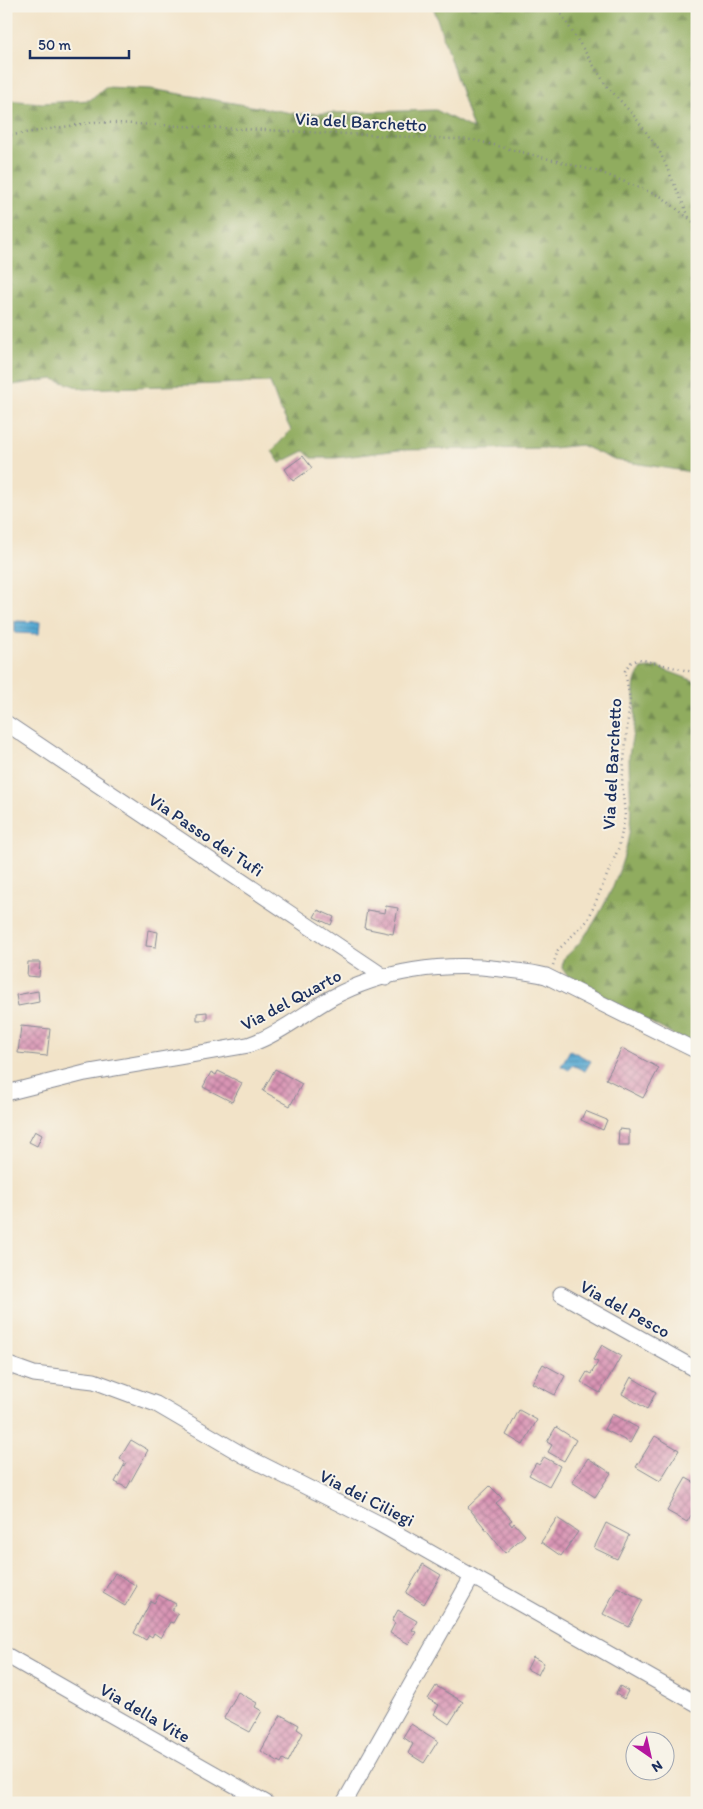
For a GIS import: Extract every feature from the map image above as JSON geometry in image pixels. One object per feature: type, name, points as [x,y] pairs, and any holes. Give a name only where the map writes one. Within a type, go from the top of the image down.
[{"type":"street","name":"Via Passo dei Tufi","points":[[6,723],[386,978]]},
{"type":"street","name":"Via del Quarto","points":[[6,1093],[85,1073],[248,1046],[274,1034],[338,995],[386,978],[420,969],[463,966],[529,972],[552,978],[697,1051]]},
{"type":"street","name":"Via del Pesco","points":[[561,1294],[697,1370]]},
{"type":"street","name":"Via dei Ciliegi","points":[[6,1364],[34,1374],[94,1381],[156,1404],[242,1455],[378,1522],[697,1704]]},
{"type":"street","points":[[344,1803],[472,1576]]},
{"type":"street","name":"Via della Vite","points":[[6,1655],[266,1803]]},
{"type":"path","points":[[556,6],[606,86],[636,117],[659,150],[689,219]]},
{"type":"path","name":"Via del Barchetto","points":[[6,136],[95,122],[474,140],[600,172],[662,197],[697,225]]},
{"type":"path","name":"Via del Barchetto","points":[[552,978],[555,955],[588,920],[619,847],[625,816],[622,782],[630,699],[625,671],[630,663],[639,658],[697,673]]},
{"type":"green space","points":[[433,6],[697,6],[697,473],[614,460],[581,445],[553,448],[399,450],[336,458],[312,458],[304,451],[280,463],[272,451],[291,430],[279,407],[270,382],[84,389],[53,379],[6,386],[6,140],[12,137],[6,131],[6,100],[42,103],[90,100],[105,87],[151,89],[298,114],[436,110],[473,129]]},
{"type":"green space","points":[[657,667],[697,682],[697,1048],[568,977],[562,968],[563,959],[585,936],[603,906],[623,859],[630,823],[629,757],[635,719],[634,686],[642,669]]},
{"type":"water","points":[[15,621],[40,622],[39,634],[15,633]]},
{"type":"water","points":[[570,1050],[591,1061],[585,1071],[572,1065],[569,1070],[561,1066]]},
{"type":"building","points":[[303,456],[312,468],[293,481],[285,469]]},
{"type":"building","points":[[386,906],[398,908],[393,934],[364,928],[367,910],[385,913]]},
{"type":"building","points":[[318,910],[334,917],[331,925],[314,917]]},
{"type":"building","points":[[148,930],[158,932],[156,947],[146,946]]},
{"type":"building","points":[[28,962],[40,962],[39,977],[27,976]]},
{"type":"building","points":[[38,991],[39,1002],[18,1006],[16,995]]},
{"type":"building","points":[[207,1012],[207,1020],[197,1020],[197,1013]]},
{"type":"building","points":[[21,1026],[50,1029],[47,1056],[18,1053]]},
{"type":"building","points":[[622,1048],[659,1068],[643,1098],[606,1079]]},
{"type":"building","points":[[275,1069],[302,1084],[290,1106],[263,1091]]},
{"type":"building","points":[[218,1071],[242,1083],[232,1102],[203,1087],[211,1072],[216,1075]]},
{"type":"building","points":[[585,1111],[607,1120],[603,1130],[581,1120]]},
{"type":"building","points":[[619,1129],[629,1130],[629,1145],[618,1145]]},
{"type":"building","points":[[35,1131],[42,1135],[37,1146],[29,1142]]},
{"type":"building","points":[[602,1345],[621,1356],[600,1393],[581,1382],[587,1372],[591,1374],[598,1362],[593,1360]]},
{"type":"building","points":[[543,1364],[565,1376],[555,1395],[532,1383]]},
{"type":"building","points":[[631,1377],[656,1392],[647,1409],[622,1394]]},
{"type":"building","points":[[519,1410],[537,1420],[523,1445],[506,1435]]},
{"type":"building","points":[[612,1414],[638,1428],[630,1443],[604,1429]]},
{"type":"building","points":[[556,1427],[576,1440],[564,1461],[548,1452],[552,1445],[547,1442]]},
{"type":"building","points":[[655,1436],[679,1450],[660,1481],[636,1467]]},
{"type":"building","points":[[131,1440],[148,1450],[127,1488],[115,1482],[126,1462],[120,1458]]},
{"type":"building","points":[[544,1457],[560,1466],[549,1486],[529,1475],[536,1463],[539,1465]]},
{"type":"building","points":[[588,1458],[611,1473],[595,1497],[572,1482]]},
{"type":"building","points":[[686,1478],[697,1484],[697,1505],[687,1522],[667,1511]]},
{"type":"building","points":[[490,1486],[502,1498],[496,1503],[512,1520],[509,1522],[512,1526],[514,1523],[525,1535],[505,1553],[468,1507]]},
{"type":"building","points":[[557,1518],[578,1532],[561,1556],[541,1542]]},
{"type":"building","points":[[606,1523],[629,1535],[617,1559],[594,1548]]},
{"type":"building","points":[[423,1564],[441,1575],[424,1604],[406,1593]]},
{"type":"building","points":[[115,1573],[137,1586],[125,1606],[103,1593]]},
{"type":"building","points":[[617,1587],[643,1600],[629,1627],[603,1614]]},
{"type":"building","points":[[159,1595],[176,1604],[172,1610],[178,1614],[173,1623],[170,1622],[161,1638],[154,1633],[152,1637],[149,1635],[146,1640],[134,1633],[151,1601],[154,1603]]},
{"type":"building","points":[[398,1610],[417,1621],[412,1630],[416,1632],[409,1644],[390,1633],[395,1623],[392,1621]]},
{"type":"building","points":[[533,1657],[544,1663],[538,1675],[527,1669]]},
{"type":"building","points":[[436,1686],[463,1702],[449,1724],[434,1714],[439,1705],[428,1699]]},
{"type":"building","points":[[620,1686],[628,1691],[624,1699],[616,1694]]},
{"type":"building","points":[[238,1692],[257,1703],[255,1707],[262,1711],[250,1732],[224,1718]]},
{"type":"building","points":[[281,1715],[299,1725],[297,1729],[303,1733],[288,1762],[283,1759],[281,1763],[261,1751]]},
{"type":"building","points":[[411,1724],[438,1741],[424,1763],[408,1753],[413,1744],[403,1737]]}]
